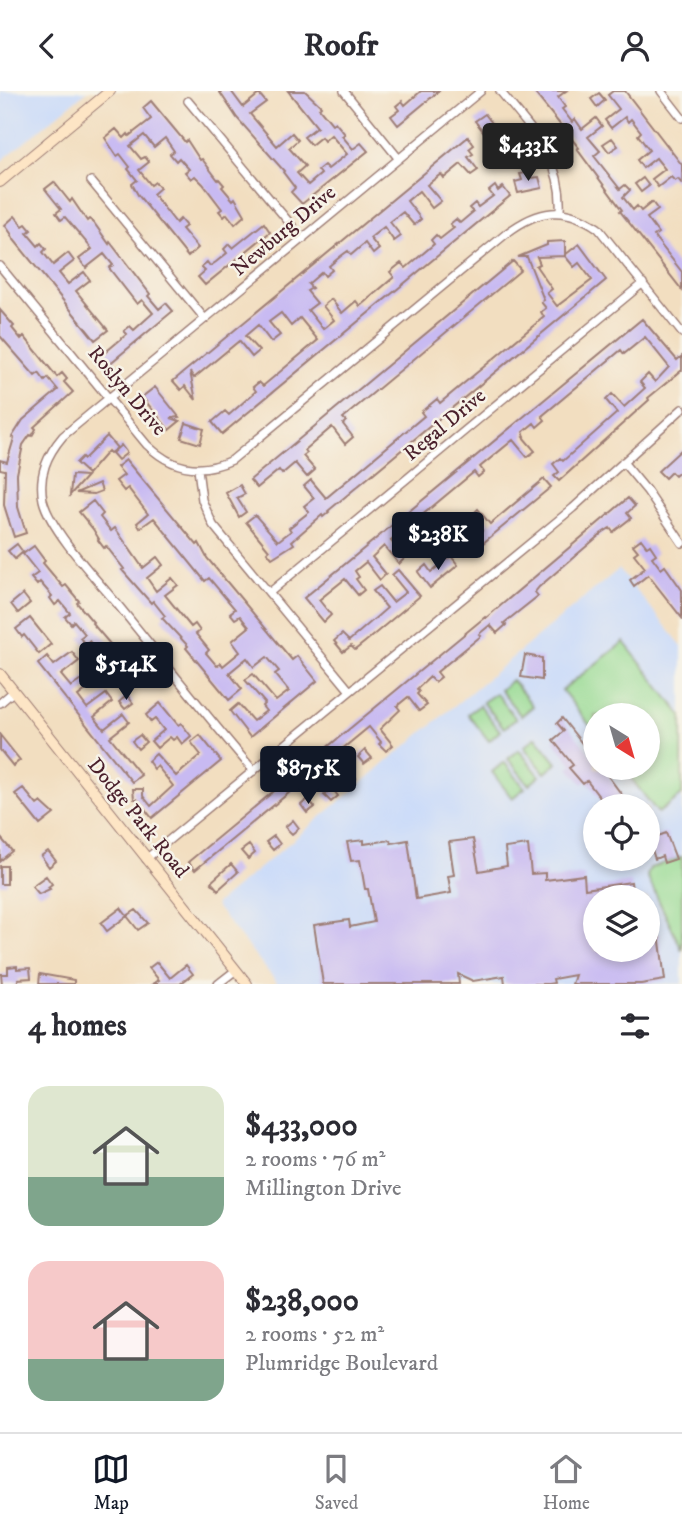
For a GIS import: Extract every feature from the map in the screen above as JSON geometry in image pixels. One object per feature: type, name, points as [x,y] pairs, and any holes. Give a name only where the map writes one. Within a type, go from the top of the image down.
[{"type":"street","points":[[0,182],[110,91]]},
{"type":"street","points":[[344,91],[399,159]]},
{"type":"street","name":"Newburg Drive","points":[[254,771],[86,566],[52,520],[44,505],[42,482],[45,463],[63,436],[481,91]]},
{"type":"street","points":[[500,91],[550,155],[559,181],[560,211]]},
{"type":"street","points":[[661,91],[682,118]]},
{"type":"street","points":[[188,101],[303,239]]},
{"type":"street","points":[[91,181],[205,319]]},
{"type":"street","points":[[350,691],[213,525],[202,500],[198,469],[218,466],[246,450],[522,222],[536,215],[560,211],[586,220],[598,228],[682,333]]},
{"type":"street","name":"Roslyn Drive","points":[[0,266],[154,452],[183,468],[198,469]]},
{"type":"street","name":"Regal Drive","points":[[269,593],[643,283]]},
{"type":"street","points":[[146,859],[573,507],[682,408]]},
{"type":"street","points":[[623,462],[648,491],[682,543]]},
{"type":"street","name":"Dodge Park Road","points":[[0,674],[247,984]]},
{"type":"street","points":[[0,703],[14,691]]},
{"type":"street","points":[[218,984],[236,970]]},
{"type":"shaded area","points":[[0,91],[87,91],[0,162]]},
{"type":"shaded area","points":[[619,569],[682,646],[682,984],[278,984],[215,905]]},
{"type":"green space","points":[[624,642],[682,716],[682,795],[660,812],[660,794],[643,794],[633,781],[660,781],[660,703],[583,703],[583,717],[562,690]]},
{"type":"green space","points":[[512,680],[533,706],[521,716],[500,690]]},
{"type":"green space","points":[[496,693],[516,719],[504,728],[483,702]]},
{"type":"green space","points":[[480,705],[500,731],[489,741],[468,714]]},
{"type":"green space","points":[[536,737],[557,763],[545,773],[524,747]]},
{"type":"green space","points":[[519,750],[540,776],[529,785],[508,759]]},
{"type":"green space","points":[[504,762],[525,788],[512,798],[492,772]]},
{"type":"green space","points":[[682,857],[682,950],[660,903],[660,885],[651,885],[647,876],[649,871],[660,871],[660,865]]},
{"type":"building","points":[[219,91],[231,91],[243,107],[259,94],[266,102],[250,114],[277,146],[292,133],[298,140],[289,148],[305,166],[297,173],[308,185],[321,174],[318,170],[324,165],[328,169],[347,154],[331,135],[324,141],[321,137],[311,145],[304,137],[317,127],[288,91],[305,91],[321,106],[319,108],[332,124],[335,122],[345,134],[342,136],[353,149],[361,143],[368,151],[302,204],[291,192],[295,188],[284,171],[237,118]]},
{"type":"building","points":[[421,91],[439,91],[398,125],[391,116],[399,110],[396,106],[402,101],[405,105]]},
{"type":"building","points":[[533,91],[566,91],[558,97],[565,107],[562,109],[572,122],[575,119],[582,129],[596,118],[602,126],[588,137],[600,151],[594,156],[620,189],[625,185],[630,190],[623,197],[633,210],[637,206],[641,211],[652,202],[658,210],[647,218],[658,233],[654,236],[682,272],[682,290],[620,211],[622,210],[577,149],[579,148]]},
{"type":"building","points":[[613,91],[625,91],[682,165],[682,184],[671,177],[658,187],[652,179],[665,169],[656,158],[643,168],[637,160],[649,150],[638,135],[641,132],[631,119],[628,122],[625,117],[611,128],[605,120],[619,109],[608,95]]},
{"type":"building","points":[[599,93],[605,100],[597,107],[591,99]]},
{"type":"building","points":[[151,101],[185,142],[187,140],[233,200],[235,198],[245,215],[235,224],[227,214],[224,217],[219,211],[222,209],[203,184],[195,176],[191,179],[185,172],[189,169],[179,158],[176,161],[170,154],[174,151],[165,138],[154,147],[144,135],[130,146],[141,159],[145,157],[149,162],[139,170],[151,185],[155,182],[160,188],[153,194],[176,223],[180,219],[186,226],[182,229],[198,248],[188,257],[138,195],[132,184],[137,180],[128,169],[130,167],[120,154],[117,156],[105,138],[116,129],[124,138],[128,134],[129,136],[151,119],[143,108]]},
{"type":"building","points":[[485,114],[520,159],[511,166],[475,121]]},
{"type":"building","points":[[468,137],[474,145],[469,149],[473,154],[468,157],[478,170],[471,175],[461,164],[444,178],[441,174],[427,185],[441,201],[432,208],[419,191],[407,201],[421,219],[414,225],[403,212],[390,222],[401,236],[394,241],[384,227],[370,238],[379,249],[373,254],[365,243],[351,255],[348,251],[341,256],[329,266],[332,270],[325,276],[322,272],[308,284],[312,288],[307,291],[317,303],[308,310],[323,329],[334,320],[323,306],[331,299],[342,313],[356,301],[360,306],[394,277],[390,272],[401,263],[406,268],[434,244],[431,240],[436,235],[440,239],[454,228],[450,224],[456,219],[460,223],[473,212],[469,208],[475,203],[478,207],[493,196],[489,191],[495,186],[498,191],[503,187],[510,196],[222,434],[212,422],[225,411],[229,415],[256,391],[253,387],[259,382],[263,386],[318,340],[300,318],[291,326],[281,313],[269,322],[280,335],[271,342],[258,325],[245,336],[259,351],[252,357],[239,341],[194,378],[190,372],[196,400],[185,386],[181,390],[173,381]]},
{"type":"building","points":[[612,138],[618,146],[609,152],[603,144]]},
{"type":"building","points":[[529,172],[531,178],[539,177],[542,188],[518,193],[515,182],[522,180],[520,174]]},
{"type":"building","points":[[643,178],[649,186],[641,192],[635,184]]},
{"type":"building","points":[[54,182],[70,202],[72,199],[87,221],[89,219],[94,223],[109,244],[110,242],[159,309],[166,303],[173,311],[108,365],[101,356],[127,334],[124,331],[130,326],[134,330],[153,313],[142,300],[137,304],[109,268],[113,265],[104,254],[86,268],[79,259],[92,249],[65,217],[61,220],[56,213],[61,209],[45,189]]},
{"type":"building","points":[[15,216],[23,226],[26,224],[31,230],[27,233],[38,246],[41,243],[46,249],[43,252],[53,265],[68,253],[74,261],[59,273],[68,284],[84,272],[90,280],[76,291],[108,330],[95,340],[11,236],[5,225]]},
{"type":"building","points":[[264,223],[270,232],[205,285],[198,277],[205,271],[201,267],[207,262],[210,266],[216,262],[227,253],[224,249],[229,244],[233,248]]},
{"type":"building","points":[[565,241],[565,255],[579,244],[606,280],[323,517],[322,515],[292,541],[294,544],[272,558],[267,552],[269,550],[246,522],[255,515],[278,541],[309,512],[304,506],[314,498],[304,486],[311,480],[326,498],[424,416],[421,412],[437,399],[440,403],[544,317],[541,312],[546,308],[541,302],[544,300],[527,257],[518,257],[547,245],[547,242]],"holes":[[[565,256],[574,267],[579,263],[592,280],[557,306],[547,293],[552,289],[536,266],[540,264],[537,257]]]},
{"type":"building","points":[[513,261],[521,270],[343,418],[346,421],[343,424],[353,437],[345,444],[332,427],[305,450],[307,453],[303,456],[315,470],[307,477],[295,463],[282,474],[279,470],[257,488],[250,480]]},
{"type":"building","points":[[0,310],[21,339],[24,336],[57,377],[62,373],[67,379],[64,382],[73,392],[34,427],[36,429],[32,436],[30,435],[23,445],[17,474],[18,507],[26,533],[14,537],[4,505],[5,470],[0,469],[0,460],[7,462],[14,438],[12,437],[23,420],[58,390],[48,378],[45,381],[39,373],[35,376],[0,336]]},
{"type":"building","points":[[642,319],[677,360],[682,356],[682,370],[559,481],[554,476],[559,472],[553,464],[560,458],[563,461],[617,413],[606,400],[612,394],[624,407],[645,388],[640,382],[648,374],[655,382],[669,367],[645,337],[624,354],[621,350],[542,416],[545,420],[537,427],[534,423],[523,432],[523,437],[535,451],[527,457],[513,440],[480,467],[484,472],[478,477],[474,472],[391,541],[405,558],[399,564],[384,546],[372,557],[386,574],[380,580],[366,562],[355,571],[359,577],[356,579],[364,590],[358,595],[345,579],[319,600],[331,615],[324,622],[304,598]]},
{"type":"building","points":[[155,387],[179,417],[171,418],[180,421],[169,430],[142,397]]},
{"type":"building","points":[[186,423],[204,429],[200,444],[181,438]]},
{"type":"building","points":[[107,436],[117,448],[110,453],[108,451],[88,474],[76,463],[82,457],[84,459]]},
{"type":"building","points":[[121,445],[127,453],[118,460],[112,453]]},
{"type":"building","points":[[682,449],[682,470],[675,476],[671,472],[665,478],[658,471]]},
{"type":"building","points":[[126,460],[197,545],[199,543],[207,558],[292,660],[297,656],[317,681],[250,737],[230,711],[238,704],[253,721],[266,711],[262,706],[265,703],[245,680],[253,674],[276,701],[289,691],[275,674],[279,671],[267,657],[254,667],[247,658],[229,673],[242,689],[229,700],[186,648],[188,646],[162,618],[165,616],[153,601],[151,603],[122,570],[124,569],[106,546],[104,548],[79,512],[93,501],[103,514],[100,517],[111,531],[115,528],[143,568],[157,557],[163,565],[147,578],[156,591],[172,578],[178,585],[165,595],[191,627],[195,624],[200,631],[196,634],[217,666],[221,663],[223,666],[240,652],[232,641],[249,627],[240,616],[235,619],[230,613],[235,609],[209,578],[205,581],[154,518],[140,528],[137,523],[148,514],[128,488],[124,491],[116,481],[124,475],[117,467]]},
{"type":"building","points":[[72,475],[87,476],[70,495]]},
{"type":"building","points":[[544,479],[551,487],[483,543],[476,535],[482,530],[471,516],[478,509],[490,524]]},
{"type":"building","points":[[99,483],[102,491],[94,494],[76,493]]},
{"type":"building","points":[[240,485],[245,494],[237,498],[246,512],[239,517],[226,493]]},
{"type":"building","points":[[628,498],[635,506],[627,513],[631,518],[613,532],[610,528],[602,533],[539,587],[535,592],[538,596],[504,623],[506,625],[497,633],[490,625],[479,634],[481,636],[437,672],[441,677],[435,682],[430,677],[417,689],[417,694],[427,705],[419,711],[408,697],[397,706],[400,710],[380,729],[393,745],[386,751],[369,727],[195,870],[188,862],[486,618]]},
{"type":"building","points":[[641,539],[647,547],[650,545],[656,554],[652,557],[661,569],[665,566],[682,590],[682,618],[648,575],[634,586],[630,580],[645,568],[634,554],[638,551],[633,545]]},
{"type":"building","points":[[17,544],[23,552],[15,559],[8,551]]},
{"type":"building","points":[[34,546],[45,561],[43,563],[63,587],[66,585],[92,623],[141,680],[126,692],[113,676],[116,673],[105,660],[102,663],[96,656],[99,654],[89,641],[85,644],[80,638],[85,634],[74,621],[71,624],[65,617],[70,613],[60,601],[55,605],[50,598],[52,596],[40,582],[37,585],[31,578],[38,573],[23,554]]},
{"type":"building","points":[[451,556],[458,565],[430,588],[418,572],[426,565],[431,572]]},
{"type":"building","points":[[398,570],[420,596],[355,650],[351,646],[343,652],[334,641],[342,634],[349,641],[387,608],[373,591],[380,586],[393,602],[406,592],[392,575]]},
{"type":"building","points":[[23,594],[30,603],[18,613],[11,604]]},
{"type":"building","points":[[30,618],[51,644],[39,654],[16,629]]},
{"type":"building","points":[[72,652],[79,661],[61,675],[71,687],[90,674],[96,682],[78,696],[87,708],[106,694],[112,702],[94,717],[104,729],[123,714],[129,722],[110,737],[141,775],[132,782],[38,664],[47,656],[54,665]]},
{"type":"building","points":[[525,655],[542,658],[542,680],[521,677]]},
{"type":"building","points":[[127,695],[133,703],[125,709],[119,702]]},
{"type":"building","points":[[160,703],[191,736],[182,744],[177,737],[173,740],[170,737],[157,748],[151,741],[164,730],[155,719],[151,722],[146,715]]},
{"type":"building","points":[[562,718],[583,745],[583,781],[587,781],[583,784],[569,768],[573,765],[553,740],[564,731],[557,723]]},
{"type":"building","points":[[0,735],[20,760],[13,766],[0,750]]},
{"type":"building","points":[[140,735],[146,742],[138,749],[132,741]]},
{"type":"building","points":[[200,735],[221,761],[152,818],[137,799],[134,799],[133,789],[143,789],[143,796],[151,806],[173,786],[157,766],[154,769],[148,761],[156,754],[176,776],[201,755],[191,742]]},
{"type":"building","points":[[365,750],[372,758],[364,764],[358,757]]},
{"type":"building","points":[[350,770],[356,778],[349,784],[342,776]]},
{"type":"building","points":[[587,781],[612,781],[621,794],[597,794]]},
{"type":"building","points":[[23,788],[37,805],[41,802],[54,814],[40,825],[15,794]]},
{"type":"building","points":[[332,788],[338,796],[331,802],[324,795]]},
{"type":"building","points":[[308,799],[315,807],[307,813],[301,805]]},
{"type":"building","points":[[293,820],[299,828],[292,834],[285,827]]},
{"type":"building","points":[[666,833],[676,859],[664,863],[662,856],[660,857],[660,835]]},
{"type":"building","points":[[274,836],[280,844],[273,850],[266,842]]},
{"type":"building","points":[[0,837],[12,851],[0,861]]},
{"type":"building","points":[[473,839],[479,871],[507,866],[505,848],[528,845],[531,874],[545,873],[545,880],[584,875],[583,962],[660,962],[660,942],[665,980],[641,984],[572,984],[575,975],[553,979],[554,983],[548,984],[505,984],[504,976],[473,981],[458,974],[459,984],[323,984],[314,925],[349,920],[350,927],[374,922],[360,860],[351,861],[347,842],[364,840],[364,844],[408,840],[416,899],[451,893],[448,876],[454,875],[449,842]]},
{"type":"building","points":[[249,845],[255,853],[248,859],[241,851]]},
{"type":"building","points":[[48,851],[56,861],[49,867],[41,856]]},
{"type":"building","points":[[231,864],[238,872],[218,890],[211,882]]},
{"type":"building","points":[[0,866],[7,866],[7,884],[0,884]]},
{"type":"building","points":[[46,876],[52,884],[48,887],[50,889],[39,894],[32,886]]},
{"type":"building","points":[[121,908],[127,916],[107,931],[101,923]]},
{"type":"building","points":[[136,910],[148,923],[138,930],[127,916]]},
{"type":"building","points":[[157,962],[170,978],[186,965],[193,974],[180,984],[153,984],[159,980],[149,968]]},
{"type":"building","points":[[17,966],[17,969],[30,968],[31,978],[18,979],[18,984],[2,984],[1,974],[8,974],[8,967]]},
{"type":"building","points":[[40,974],[74,980],[74,984],[39,984]]}]
